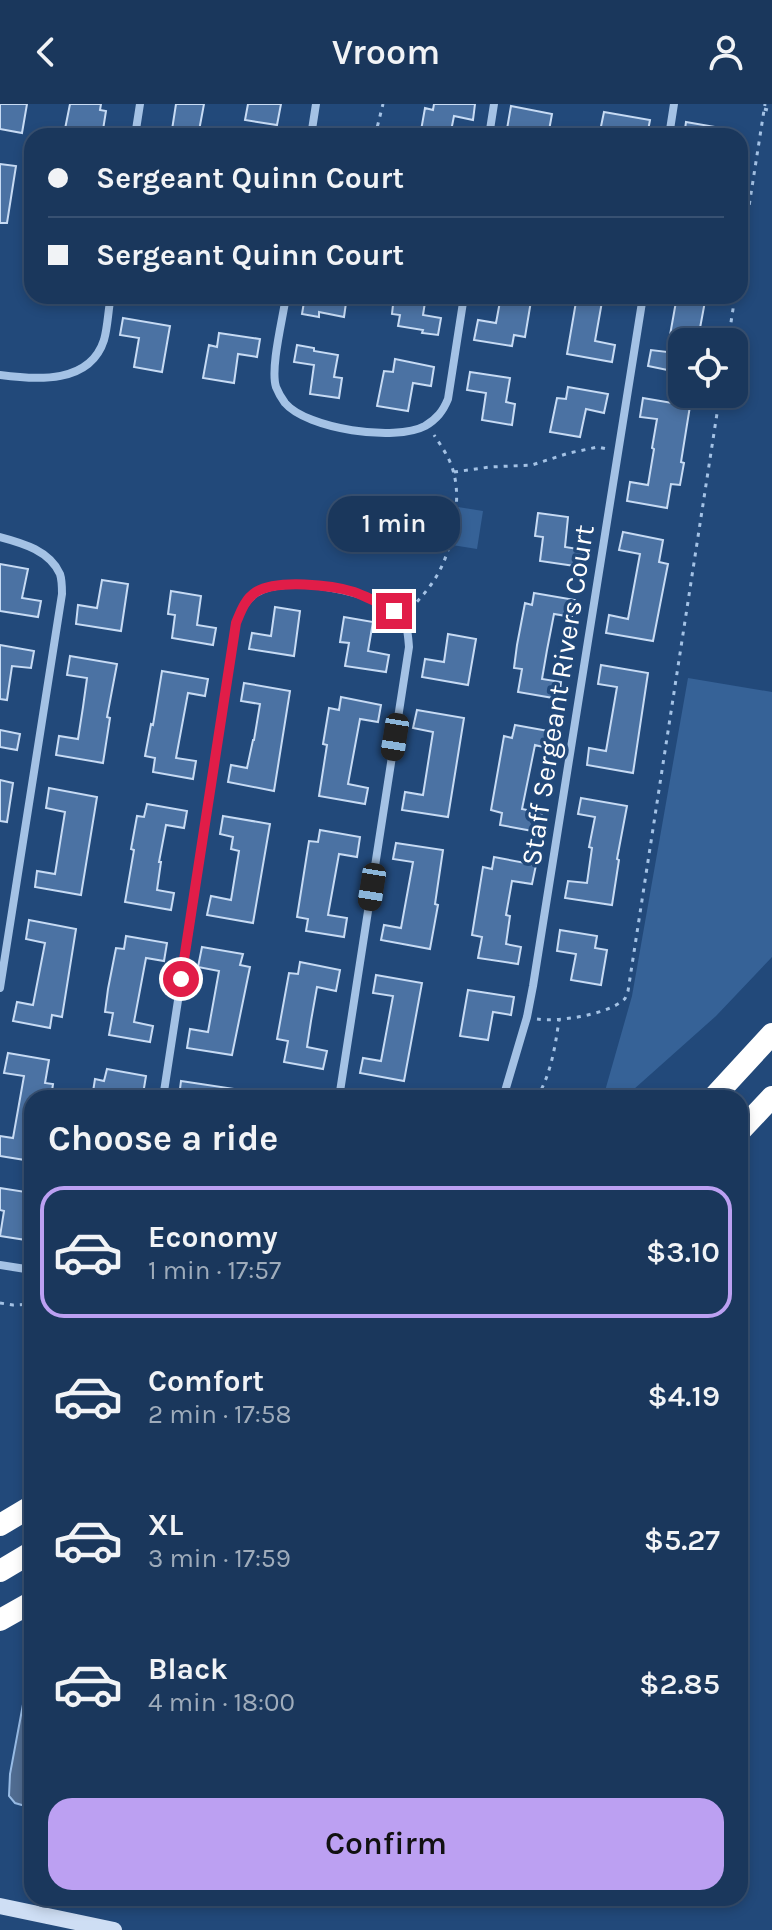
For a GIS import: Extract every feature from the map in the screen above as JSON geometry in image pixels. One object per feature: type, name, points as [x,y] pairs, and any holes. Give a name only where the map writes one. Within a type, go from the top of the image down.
[{"type":"highway","points":[[720,1090],[772,1034]]},
{"type":"highway","points":[[748,1122],[772,1097]]},
{"type":"highway","points":[[0,1525],[24,1511]]},
{"type":"highway","points":[[0,1571],[24,1557]]},
{"type":"highway","points":[[0,1620],[24,1606]]},
{"type":"main road","points":[[0,1906],[114,1930]]},
{"type":"street","points":[[136,128],[140,104]]},
{"type":"street","points":[[312,128],[316,104]]},
{"type":"street","points":[[490,128],[494,104]]},
{"type":"street","points":[[670,128],[674,104]]},
{"type":"street","points":[[0,375],[61,377],[89,366],[104,342],[110,304]]},
{"type":"street","points":[[285,304],[274,375],[277,389],[286,404],[300,414],[337,428],[400,433],[428,425],[442,413],[448,399],[463,304]]},
{"type":"street","name":"Staff Sergeant Rivers Court","points":[[505,1090],[527,1017],[642,304]]},
{"type":"street","points":[[0,537],[46,555],[60,575],[62,594],[0,988]]},
{"type":"street","points":[[164,1090],[236,623],[244,604],[257,591],[279,585],[352,591],[402,617],[407,628],[409,647],[340,1090]]},
{"type":"street","points":[[0,1265],[24,1269]]},
{"type":"path","points":[[377,128],[383,104]]},
{"type":"path","points":[[748,212],[764,107],[772,111]]},
{"type":"path","points":[[730,328],[734,304]]},
{"type":"path","points":[[527,1017],[576,1018],[621,1003],[628,991],[718,408]]},
{"type":"path","points":[[402,617],[428,591],[447,557],[457,506],[454,472],[428,425]]},
{"type":"path","points":[[454,472],[532,465],[598,447],[619,450]]},
{"type":"path","points":[[541,1090],[553,1058],[559,1020]]},
{"type":"path","points":[[0,1303],[24,1304]]},
{"type":"shaded area","points":[[458,507],[483,511],[477,549],[452,545]]},
{"type":"shaded area","points":[[688,678],[772,692],[772,957],[716,1016],[633,1090],[605,1090],[632,996]]},
{"type":"shaded area","points":[[24,1699],[24,1806],[15,1803],[9,1796]]},
{"type":"building","points":[[0,104],[27,104],[22,133],[0,129]]},
{"type":"building","points":[[70,104],[101,104],[100,110],[106,111],[103,128],[65,128]]},
{"type":"building","points":[[176,104],[204,104],[200,128],[172,128]]},
{"type":"building","points":[[248,104],[281,104],[277,125],[245,120]]},
{"type":"building","points":[[434,104],[475,104],[473,120],[454,116],[452,128],[421,128],[425,108],[433,110]]},
{"type":"building","points":[[511,106],[552,114],[549,128],[507,128]]},
{"type":"building","points":[[604,112],[650,120],[648,128],[601,128]]},
{"type":"building","points":[[686,122],[721,128],[685,128]]},
{"type":"building","points":[[0,164],[16,166],[7,223],[0,223]]},
{"type":"building","points":[[304,304],[346,304],[344,317],[319,312],[319,317],[302,314]]},
{"type":"building","points":[[393,304],[425,304],[423,315],[441,318],[438,335],[398,326],[400,315],[392,314]]},
{"type":"building","points":[[500,304],[530,304],[525,337],[514,335],[512,346],[474,340],[478,320],[496,323]]},
{"type":"building","points":[[576,304],[602,304],[595,341],[615,345],[612,362],[567,354]]},
{"type":"building","points":[[676,304],[704,304],[700,328],[671,328]]},
{"type":"building","points":[[123,318],[170,326],[162,372],[134,367],[139,338],[120,335]]},
{"type":"building","points":[[219,333],[260,339],[257,357],[238,354],[234,383],[203,378],[209,345],[217,347]]},
{"type":"building","points":[[297,345],[338,355],[334,377],[342,378],[339,398],[310,394],[314,365],[294,362]]},
{"type":"building","points":[[668,346],[668,370],[648,366],[651,350],[667,352]]},
{"type":"building","points":[[395,359],[434,367],[431,386],[413,383],[408,411],[377,406],[384,371],[393,372]]},
{"type":"building","points":[[470,372],[510,378],[506,402],[515,404],[512,425],[482,420],[486,393],[467,390]]},
{"type":"building","points":[[568,387],[608,394],[604,413],[586,409],[580,437],[550,432],[557,398],[566,399]]},
{"type":"building","points":[[643,398],[668,402],[668,408],[690,408],[680,485],[671,484],[667,508],[627,501],[630,482],[648,485],[654,449],[657,419],[640,417]]},
{"type":"building","points":[[538,513],[568,517],[565,547],[584,550],[582,567],[540,561],[543,537],[535,536]]},
{"type":"building","points":[[623,532],[663,540],[659,562],[668,564],[653,641],[606,633],[609,615],[628,619],[640,554],[619,550]]},
{"type":"building","points":[[0,564],[28,569],[22,598],[41,601],[38,617],[0,611]]},
{"type":"building","points":[[102,580],[128,584],[121,631],[76,624],[78,605],[97,608]]},
{"type":"building","points":[[171,591],[201,596],[197,625],[216,628],[213,645],[172,638],[175,615],[168,614]]},
{"type":"building","points":[[534,593],[575,600],[572,617],[554,614],[542,679],[561,682],[559,699],[518,692],[522,669],[514,668],[517,645],[525,603],[532,605]]},
{"type":"building","points":[[275,607],[300,611],[294,656],[249,649],[252,633],[271,636]]},
{"type":"building","points":[[344,617],[373,622],[368,651],[389,655],[386,672],[345,666],[349,643],[340,642]]},
{"type":"building","points":[[448,634],[476,639],[468,685],[422,677],[425,659],[444,662]]},
{"type":"building","points":[[0,645],[34,651],[31,668],[12,666],[7,700],[0,699]]},
{"type":"building","points":[[70,656],[117,664],[107,717],[110,718],[103,763],[56,755],[59,736],[78,739],[83,707],[87,678],[67,675]]},
{"type":"building","points":[[601,665],[648,673],[633,773],[587,765],[589,748],[606,751],[617,687],[598,684]]},
{"type":"building","points":[[162,671],[208,679],[205,696],[188,693],[176,758],[196,761],[193,779],[153,772],[155,758],[145,756]]},
{"type":"building","points":[[244,683],[290,691],[274,791],[228,782],[231,765],[247,768],[260,704],[241,701]]},
{"type":"building","points":[[341,697],[381,705],[378,722],[360,719],[348,784],[368,788],[365,804],[319,796],[329,708],[339,710]]},
{"type":"building","points":[[417,710],[464,718],[448,817],[402,810],[405,792],[423,795],[433,732],[413,728]]},
{"type":"building","points":[[515,725],[554,732],[551,749],[535,745],[522,809],[542,813],[538,832],[500,825],[502,813],[491,810],[504,736],[512,738]]},
{"type":"building","points":[[0,730],[20,734],[17,750],[0,747]]},
{"type":"building","points":[[0,780],[13,783],[7,822],[0,821]]},
{"type":"building","points":[[49,788],[97,797],[81,895],[35,887],[37,871],[55,874],[65,812],[46,808]]},
{"type":"building","points":[[581,798],[627,806],[612,905],[565,898],[568,881],[587,883],[595,817],[578,814]]},
{"type":"building","points":[[147,804],[187,811],[184,828],[166,825],[159,862],[157,890],[174,893],[171,910],[125,902],[137,816],[144,817]]},
{"type":"building","points":[[223,816],[270,824],[253,923],[207,915],[211,896],[231,900],[239,851],[231,849],[233,837],[220,834]]},
{"type":"building","points":[[320,830],[360,837],[357,857],[339,854],[328,915],[347,918],[344,937],[306,931],[308,919],[297,917],[309,841],[318,842]]},
{"type":"building","points":[[396,843],[443,850],[430,949],[381,940],[384,925],[401,928],[413,862],[393,859]]},
{"type":"building","points":[[494,857],[536,865],[532,884],[512,881],[506,915],[510,916],[506,944],[521,947],[518,964],[478,958],[482,937],[472,935],[483,867],[492,869]]},
{"type":"building","points":[[29,920],[76,929],[62,1017],[52,1015],[50,1028],[13,1021],[17,1002],[33,1005],[45,943],[26,939]]},
{"type":"building","points":[[560,930],[597,936],[595,948],[607,950],[601,985],[571,980],[576,954],[557,951]]},
{"type":"building","points":[[126,936],[167,943],[164,961],[146,958],[134,1022],[153,1026],[150,1042],[109,1035],[113,1013],[105,1012],[108,989],[116,948],[124,949]]},
{"type":"building","points":[[202,947],[243,954],[240,965],[250,967],[232,1055],[187,1048],[190,1029],[208,1032],[219,971],[198,967]]},
{"type":"building","points":[[300,962],[340,970],[336,991],[317,987],[311,1021],[307,1047],[327,1051],[323,1069],[284,1062],[288,1041],[277,1039],[289,973],[298,974]]},
{"type":"building","points":[[376,975],[422,983],[404,1081],[360,1073],[363,1058],[381,1061],[393,996],[373,993]]},
{"type":"building","points":[[468,990],[514,997],[511,1015],[493,1012],[488,1040],[460,1036]]},
{"type":"building","points":[[8,1053],[49,1060],[45,1083],[53,1084],[52,1090],[24,1090],[24,1160],[0,1156],[0,1136],[13,1138],[24,1076],[4,1073]]},
{"type":"building","points":[[107,1069],[146,1076],[144,1090],[93,1090],[95,1079],[104,1081]]},
{"type":"building","points":[[181,1081],[241,1090],[180,1090]]},
{"type":"building","points":[[0,1188],[24,1192],[24,1240],[0,1236],[4,1211],[0,1210]]},
{"type":"route","points":[[181,979],[236,623],[244,604],[257,591],[279,585],[320,586],[352,591],[394,611]]}]
